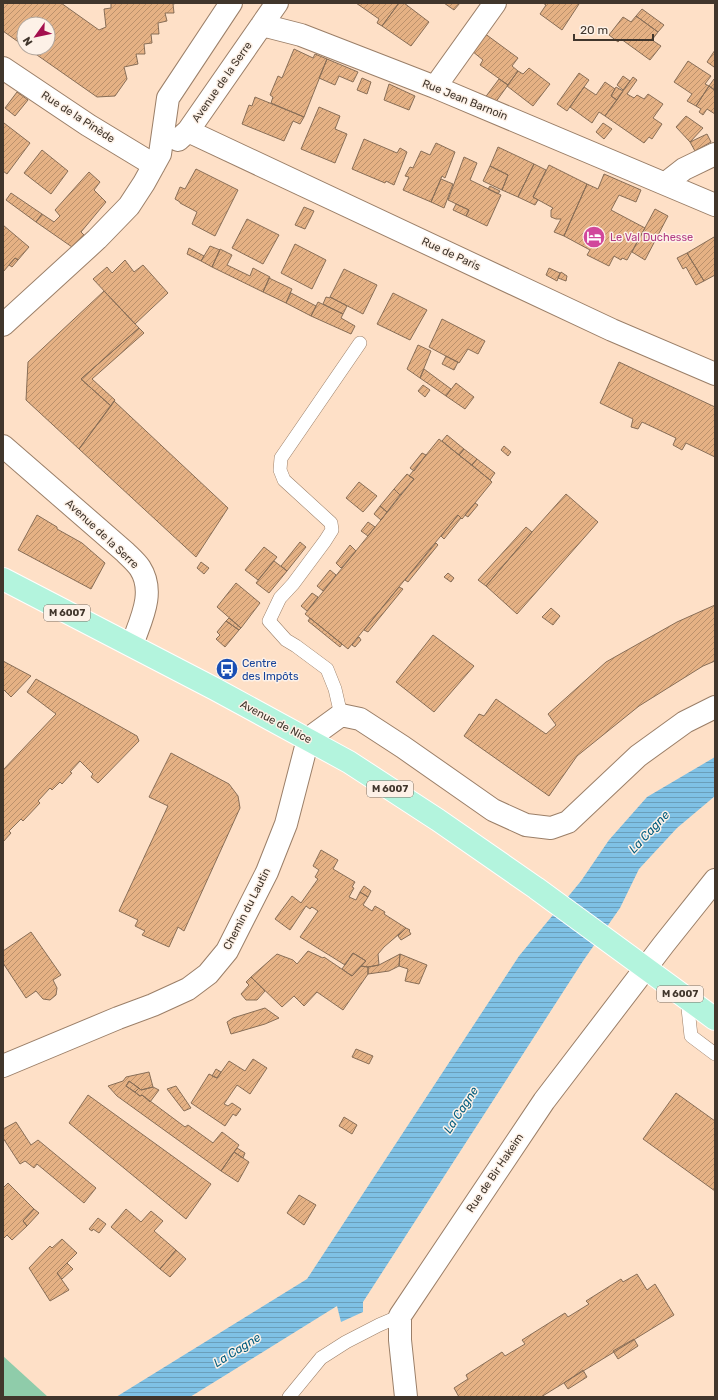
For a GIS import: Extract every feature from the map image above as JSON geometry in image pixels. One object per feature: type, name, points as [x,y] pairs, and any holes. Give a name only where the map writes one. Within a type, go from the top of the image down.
[{"type":"main road","name":"Avenue de Nice","points":[[3,579],[132,645],[308,739],[365,772],[536,888],[646,969]]},
{"type":"main road","name":"M 6007","points":[[646,969],[715,1019]]},
{"type":"street","name":"Avenue de la Serre","points":[[3,325],[97,239],[129,206],[144,184],[157,160],[168,98],[231,3]]},
{"type":"street","name":"Avenue de la Serre","points":[[157,160],[188,131],[277,3]]},
{"type":"street","points":[[436,87],[495,3]]},
{"type":"street","name":"Rue Jean Barnoin","points":[[262,25],[301,35],[436,87],[715,205]]},
{"type":"street","name":"Rue de la Pinède","points":[[3,68],[88,125],[157,160]]},
{"type":"street","name":"Rue de Paris","points":[[188,131],[612,330],[715,374]]},
{"type":"street","points":[[666,183],[684,169],[715,154]]},
{"type":"street","name":"Avenue de la Serre","points":[[3,446],[125,552],[140,567],[146,579],[148,592],[147,602],[132,645]]},
{"type":"street","points":[[308,739],[341,715],[360,719],[493,810],[526,825],[551,828],[568,822],[638,756],[685,722],[715,707]]},
{"type":"street","name":"Chemin du Lautin","points":[[3,1066],[153,1005],[188,989],[208,974],[227,950],[267,872],[286,824],[308,739]]},
{"type":"street","name":"Rue de Bir Hakeim","points":[[400,1316],[544,1101],[715,880]]},
{"type":"street","points":[[400,1316],[400,1340],[406,1397]]},
{"type":"lane","points":[[341,715],[335,689],[327,669],[286,640],[269,621],[280,598],[293,584],[332,530],[331,523],[284,480],[280,470],[281,458],[360,343]]},
{"type":"lane","points":[[687,999],[691,1036],[715,1054]]},
{"type":"lane","points":[[288,1397],[321,1358],[346,1342],[400,1316]]},
{"type":"green space","points":[[3,1356],[48,1397],[3,1397]]},
{"type":"water","name":"La Cagne","points":[[715,757],[715,796],[677,828],[639,869],[620,908],[583,961],[363,1302],[363,1312],[341,1322],[337,1306],[190,1397],[116,1397],[307,1279],[519,956],[581,881],[609,840],[647,797]]},
{"type":"building","points":[[3,3],[61,3],[99,30],[106,27],[104,9],[111,8],[111,3],[178,3],[173,4],[174,13],[165,13],[167,21],[158,23],[159,34],[151,34],[152,43],[144,44],[145,54],[136,54],[138,64],[124,67],[127,79],[115,96],[97,97],[38,56],[56,56],[56,16],[16,16],[16,40],[3,31]]},
{"type":"building","points":[[356,3],[399,3],[382,26],[377,23],[379,19]]},
{"type":"building","points":[[399,3],[404,3],[429,22],[411,46],[382,26]]},
{"type":"building","points":[[444,3],[460,3],[454,10]]},
{"type":"building","points":[[543,3],[579,4],[562,30],[540,14],[546,5]]},
{"type":"building","points":[[642,9],[664,25],[658,32],[636,16]]},
{"type":"building","points":[[636,16],[658,32],[652,40],[661,46],[650,60],[621,39],[618,42],[609,35],[623,17],[631,22]]},
{"type":"building","points":[[484,33],[518,58],[512,66],[518,71],[508,85],[480,65],[483,60],[472,51]]},
{"type":"building","points":[[294,49],[313,58],[315,54],[327,59],[304,117],[271,103],[273,97],[270,95],[278,76],[282,78]]},
{"type":"building","points":[[715,50],[715,66],[714,67],[707,62]]},
{"type":"building","points":[[327,59],[358,72],[353,82],[339,76],[335,85],[319,78]]},
{"type":"building","points":[[688,61],[711,76],[705,84],[709,86],[696,106],[687,101],[692,94],[674,82]]},
{"type":"building","points":[[529,68],[550,84],[533,106],[507,86],[518,71],[523,74]]},
{"type":"building","points":[[579,73],[589,80],[567,111],[557,104]]},
{"type":"building","points":[[623,76],[630,81],[623,90],[617,85]]},
{"type":"building","points":[[633,77],[637,80],[627,94],[634,98],[637,95],[644,99],[648,94],[663,104],[653,118],[662,124],[652,139],[649,137],[644,143],[605,116]]},
{"type":"building","points":[[362,78],[371,82],[367,94],[357,90]]},
{"type":"building","points":[[499,79],[508,85],[495,103],[484,99]]},
{"type":"building","points":[[715,79],[714,90],[709,86]]},
{"type":"building","points":[[605,82],[615,89],[611,96],[617,100],[605,116],[599,112],[592,123],[570,107],[584,87],[596,95]]},
{"type":"building","points":[[389,84],[415,96],[409,110],[384,100]]},
{"type":"building","points":[[709,86],[715,90],[715,114],[707,109],[703,115],[699,112],[701,109],[696,106]]},
{"type":"building","points":[[616,87],[623,91],[617,100],[611,96]]},
{"type":"building","points":[[17,92],[28,100],[15,116],[5,108]]},
{"type":"building","points":[[255,97],[304,117],[300,124],[293,121],[284,141],[242,124],[249,105],[252,106]]},
{"type":"building","points":[[319,107],[340,116],[335,129],[347,134],[335,163],[301,149]]},
{"type":"building","points":[[686,116],[703,128],[690,142],[676,127]]},
{"type":"building","points":[[4,123],[30,143],[7,174],[3,171]]},
{"type":"building","points":[[603,123],[612,129],[604,139],[596,132]]},
{"type":"building","points":[[707,134],[711,142],[695,151],[690,142]]},
{"type":"building","points":[[364,139],[397,153],[400,148],[407,152],[394,185],[386,181],[385,183],[352,169]]},
{"type":"building","points":[[436,143],[455,152],[445,178],[442,176],[431,202],[403,190],[409,177],[405,176],[410,167],[413,168],[421,151],[430,155]]},
{"type":"building","points":[[498,147],[534,164],[518,197],[502,190],[508,175],[490,166]]},
{"type":"building","points":[[42,150],[68,171],[51,194],[24,173]]},
{"type":"building","points":[[464,157],[477,163],[470,180],[501,195],[487,226],[466,216],[469,210],[448,200]]},
{"type":"building","points":[[534,164],[546,170],[533,197],[538,200],[535,205],[518,197]]},
{"type":"building","points":[[549,165],[587,184],[564,236],[554,232],[561,219],[551,217],[551,210],[553,208],[533,197]]},
{"type":"building","points":[[490,166],[508,175],[502,190],[483,181]]},
{"type":"building","points":[[196,169],[238,190],[215,236],[192,224],[197,212],[175,199],[180,187],[185,189]]},
{"type":"building","points":[[89,172],[100,182],[94,190],[106,202],[81,232],[84,235],[72,247],[36,222],[42,214],[54,222],[60,216],[55,210]]},
{"type":"building","points":[[604,174],[641,190],[636,202],[619,195],[611,210],[645,228],[627,260],[622,258],[621,260],[614,256],[609,266],[587,255],[590,250],[564,236],[587,184],[598,189]]},
{"type":"building","points":[[441,179],[453,184],[444,208],[431,202]]},
{"type":"building","points":[[490,186],[500,191],[498,194],[488,189]]},
{"type":"building","points":[[11,193],[42,214],[36,222],[6,200]]},
{"type":"building","points":[[456,204],[469,210],[466,216],[453,210]]},
{"type":"building","points":[[304,207],[314,211],[305,229],[295,225]]},
{"type":"building","points":[[655,209],[668,216],[645,260],[632,252]]},
{"type":"building","points":[[247,219],[279,235],[263,264],[232,248]]},
{"type":"building","points":[[3,225],[29,247],[18,260],[15,258],[3,272]]},
{"type":"building","points":[[714,237],[715,275],[704,281],[687,253]]},
{"type":"building","points":[[295,244],[326,260],[312,289],[281,273]]},
{"type":"building","points":[[210,246],[220,250],[212,267],[201,261]]},
{"type":"building","points":[[189,248],[204,256],[201,261],[187,254]]},
{"type":"building","points":[[220,249],[232,255],[227,265],[250,276],[253,268],[270,277],[263,292],[212,267]]},
{"type":"building","points":[[687,253],[704,281],[696,285],[686,267],[683,269],[677,258]]},
{"type":"building","points":[[15,258],[18,260],[12,267],[9,265]]},
{"type":"building","points":[[125,260],[134,272],[143,265],[168,293],[135,324],[93,279],[107,267],[112,273]]},
{"type":"building","points":[[549,268],[560,273],[557,281],[546,275]]},
{"type":"building","points":[[344,269],[377,285],[363,314],[330,297]]},
{"type":"building","points":[[561,272],[567,276],[566,281],[558,278]]},
{"type":"building","points":[[269,278],[292,289],[286,303],[263,292]]},
{"type":"building","points":[[104,291],[139,328],[81,379],[111,406],[79,449],[26,400],[28,362]]},
{"type":"building","points":[[291,293],[316,306],[311,316],[286,303]]},
{"type":"building","points":[[393,293],[427,310],[410,340],[377,324]]},
{"type":"building","points":[[326,297],[330,297],[347,306],[343,314],[323,304]]},
{"type":"building","points":[[318,302],[343,314],[341,318],[355,326],[351,334],[311,316]]},
{"type":"building","points":[[442,319],[485,341],[478,354],[468,349],[459,363],[429,347]]},
{"type":"building","points":[[139,328],[144,333],[92,379],[115,400],[111,406],[81,379]]},
{"type":"building","points":[[418,345],[431,351],[420,378],[407,369]]},
{"type":"building","points":[[446,356],[458,362],[454,370],[442,364]]},
{"type":"building","points":[[619,362],[715,407],[715,457],[686,443],[682,450],[673,445],[676,438],[642,422],[638,429],[631,427],[633,419],[600,403]]},
{"type":"building","points":[[424,369],[451,389],[446,396],[420,378]]},
{"type":"building","points":[[456,383],[474,397],[465,409],[446,396]]},
{"type":"building","points":[[423,385],[430,390],[425,397],[418,391]]},
{"type":"building","points":[[114,401],[228,508],[196,557],[79,449]]},
{"type":"building","points":[[447,435],[464,449],[459,455],[442,441]]},
{"type":"building","points":[[439,439],[492,482],[462,519],[458,515],[348,649],[305,614],[414,479],[409,476]]},
{"type":"building","points":[[504,446],[511,452],[508,456],[501,450]]},
{"type":"building","points":[[464,449],[477,459],[472,465],[459,455]]},
{"type":"building","points":[[422,453],[426,455],[414,471],[410,468]]},
{"type":"building","points":[[477,459],[495,473],[490,480],[472,465]]},
{"type":"building","points":[[407,474],[414,479],[400,495],[394,489]]},
{"type":"building","points":[[359,482],[377,496],[363,512],[346,498]]},
{"type":"building","points":[[394,489],[400,495],[387,512],[380,506]]},
{"type":"building","points":[[566,494],[598,522],[517,614],[486,586]]},
{"type":"building","points":[[475,503],[478,505],[468,517],[465,515]]},
{"type":"building","points":[[380,506],[387,512],[381,520],[374,514]]},
{"type":"building","points":[[37,515],[57,527],[57,529],[82,543],[105,563],[91,589],[18,550]]},
{"type":"building","points":[[458,515],[461,518],[444,539],[441,536]]},
{"type":"building","points":[[368,522],[375,527],[368,536],[361,531]]},
{"type":"building","points":[[526,527],[532,532],[486,586],[478,580]]},
{"type":"building","points":[[300,542],[306,547],[287,571],[281,566]]},
{"type":"building","points":[[436,543],[438,545],[408,582],[405,580]]},
{"type":"building","points":[[350,545],[356,551],[341,568],[336,563]]},
{"type":"building","points":[[264,547],[277,557],[258,580],[245,570]]},
{"type":"building","points":[[274,561],[287,571],[269,593],[256,583]]},
{"type":"building","points":[[201,562],[209,568],[204,574],[197,568]]},
{"type":"building","points":[[330,570],[336,575],[323,591],[317,586]]},
{"type":"building","points":[[448,573],[454,578],[451,582],[444,577]]},
{"type":"building","points":[[236,583],[260,603],[241,628],[217,607]]},
{"type":"building","points":[[399,587],[403,589],[368,632],[364,630]]},
{"type":"building","points":[[312,593],[318,597],[307,611],[301,606]]},
{"type":"building","points":[[715,605],[715,661],[703,666],[639,706],[577,756],[549,796],[464,736],[479,714],[484,716],[496,699],[546,734],[556,725],[548,714],[606,662],[677,622]]},
{"type":"building","points":[[551,608],[560,616],[553,625],[542,617]]},
{"type":"building","points":[[229,618],[241,628],[239,630],[226,621]]},
{"type":"building","points":[[310,618],[342,644],[340,647],[308,621]]},
{"type":"building","points":[[226,621],[239,630],[225,647],[216,639],[220,635],[217,632]]},
{"type":"building","points":[[433,635],[474,666],[434,712],[396,682]]},
{"type":"building","points":[[359,637],[361,640],[355,647],[352,645]]},
{"type":"building","points":[[3,661],[31,676],[11,697],[3,689]]},
{"type":"building","points":[[36,679],[137,736],[139,741],[98,783],[91,777],[93,774],[80,761],[62,784],[60,782],[52,790],[50,788],[38,801],[40,803],[23,821],[21,819],[9,831],[11,833],[3,842],[3,770],[56,714],[27,692]]},
{"type":"building","points":[[171,753],[229,784],[238,796],[240,808],[184,931],[178,927],[169,947],[142,935],[145,931],[135,926],[138,920],[119,911],[168,806],[149,797]]},
{"type":"building","points":[[321,850],[338,860],[333,869],[355,882],[352,887],[354,888],[349,897],[356,900],[360,892],[368,897],[363,905],[372,911],[375,906],[385,912],[384,914],[406,928],[378,954],[379,965],[368,967],[361,966],[366,961],[353,953],[345,965],[300,937],[318,911],[312,907],[310,909],[306,906],[290,930],[275,919],[292,896],[301,903],[318,879],[315,877],[319,870],[313,866]]},
{"type":"building","points":[[364,886],[371,891],[368,897],[360,892]]},
{"type":"building","points":[[406,928],[410,930],[409,931],[411,934],[401,940],[398,936]]},
{"type":"building","points":[[31,932],[61,975],[53,980],[57,988],[56,995],[50,1000],[43,999],[36,991],[26,998],[3,963],[3,951]]},
{"type":"building","points":[[308,951],[323,958],[324,957],[352,976],[361,966],[368,967],[368,974],[343,1010],[317,992],[304,1006],[294,996],[282,1007],[251,977],[277,954],[293,960],[297,964]]},
{"type":"building","points":[[353,953],[366,961],[352,976],[342,969]]},
{"type":"building","points":[[400,954],[427,965],[419,984],[405,981],[408,969],[399,966]]},
{"type":"building","points":[[400,954],[399,966],[389,971],[368,974],[368,967],[379,965]]},
{"type":"building","points":[[251,977],[265,991],[257,1000],[246,1000],[241,994],[249,985],[246,982]]},
{"type":"building","points":[[265,1008],[279,1018],[265,1024],[231,1034],[227,1022],[233,1018]]},
{"type":"building","points":[[356,1049],[373,1056],[369,1064],[352,1057]]},
{"type":"building","points":[[253,1059],[267,1068],[250,1094],[237,1085],[224,1104],[228,1106],[232,1103],[241,1109],[236,1116],[233,1114],[225,1126],[191,1103],[209,1074],[217,1078],[229,1061],[245,1071]]},
{"type":"building","points":[[216,1069],[221,1072],[217,1078],[212,1076]]},
{"type":"building","points":[[149,1072],[153,1087],[141,1090],[129,1081],[126,1086],[140,1096],[142,1095],[185,1127],[188,1125],[213,1143],[222,1132],[239,1145],[221,1171],[117,1096],[108,1086],[123,1081],[126,1077]]},
{"type":"building","points":[[129,1081],[139,1088],[135,1092],[126,1086]]},
{"type":"building","points":[[176,1086],[191,1108],[184,1111],[167,1089]]},
{"type":"building","points":[[153,1087],[159,1090],[150,1102],[142,1095],[140,1096],[135,1092],[139,1088],[141,1090]]},
{"type":"building","points":[[676,1093],[715,1121],[715,1191],[643,1139]]},
{"type":"building","points":[[88,1095],[211,1184],[186,1219],[69,1123]]},
{"type":"building","points":[[344,1117],[357,1125],[352,1134],[339,1126]]},
{"type":"building","points":[[16,1122],[31,1145],[38,1140],[96,1188],[84,1203],[37,1164],[34,1168],[25,1161],[20,1164],[3,1138],[3,1129]]},
{"type":"building","points":[[237,1148],[245,1153],[243,1158],[234,1152]]},
{"type":"building","points":[[234,1152],[249,1162],[238,1182],[221,1171]]},
{"type":"building","points":[[8,1183],[34,1209],[23,1221],[27,1226],[12,1240],[7,1235],[3,1239],[3,1188]]},
{"type":"building","points":[[299,1195],[316,1205],[304,1225],[287,1213]]},
{"type":"building","points":[[34,1209],[39,1213],[27,1226],[23,1221]]},
{"type":"building","points":[[126,1209],[141,1222],[151,1211],[163,1221],[154,1231],[176,1250],[160,1269],[111,1227]]},
{"type":"building","points":[[98,1218],[106,1224],[99,1233],[93,1229],[92,1231],[89,1229]]},
{"type":"building","points":[[62,1239],[77,1253],[57,1273],[69,1290],[50,1301],[29,1268],[50,1246],[52,1248]]},
{"type":"building","points":[[176,1250],[186,1259],[170,1277],[160,1269]]},
{"type":"building","points":[[67,1263],[73,1269],[62,1279],[57,1273]]},
{"type":"building","points":[[637,1274],[647,1290],[655,1284],[674,1315],[541,1397],[459,1397],[454,1388],[468,1379],[466,1375],[502,1352],[505,1356],[525,1344],[522,1340],[565,1313],[568,1317],[589,1304],[586,1301],[621,1279],[623,1282]]},
{"type":"building","points":[[634,1339],[638,1346],[618,1359],[613,1351]]},
{"type":"building","points":[[583,1370],[587,1377],[568,1389],[564,1383]]},
{"type":"place","name":"Le Val Duchesse","points":[[594,237]]},
{"type":"place","name":"Centre des Impôts","points":[[227,669]]}]
